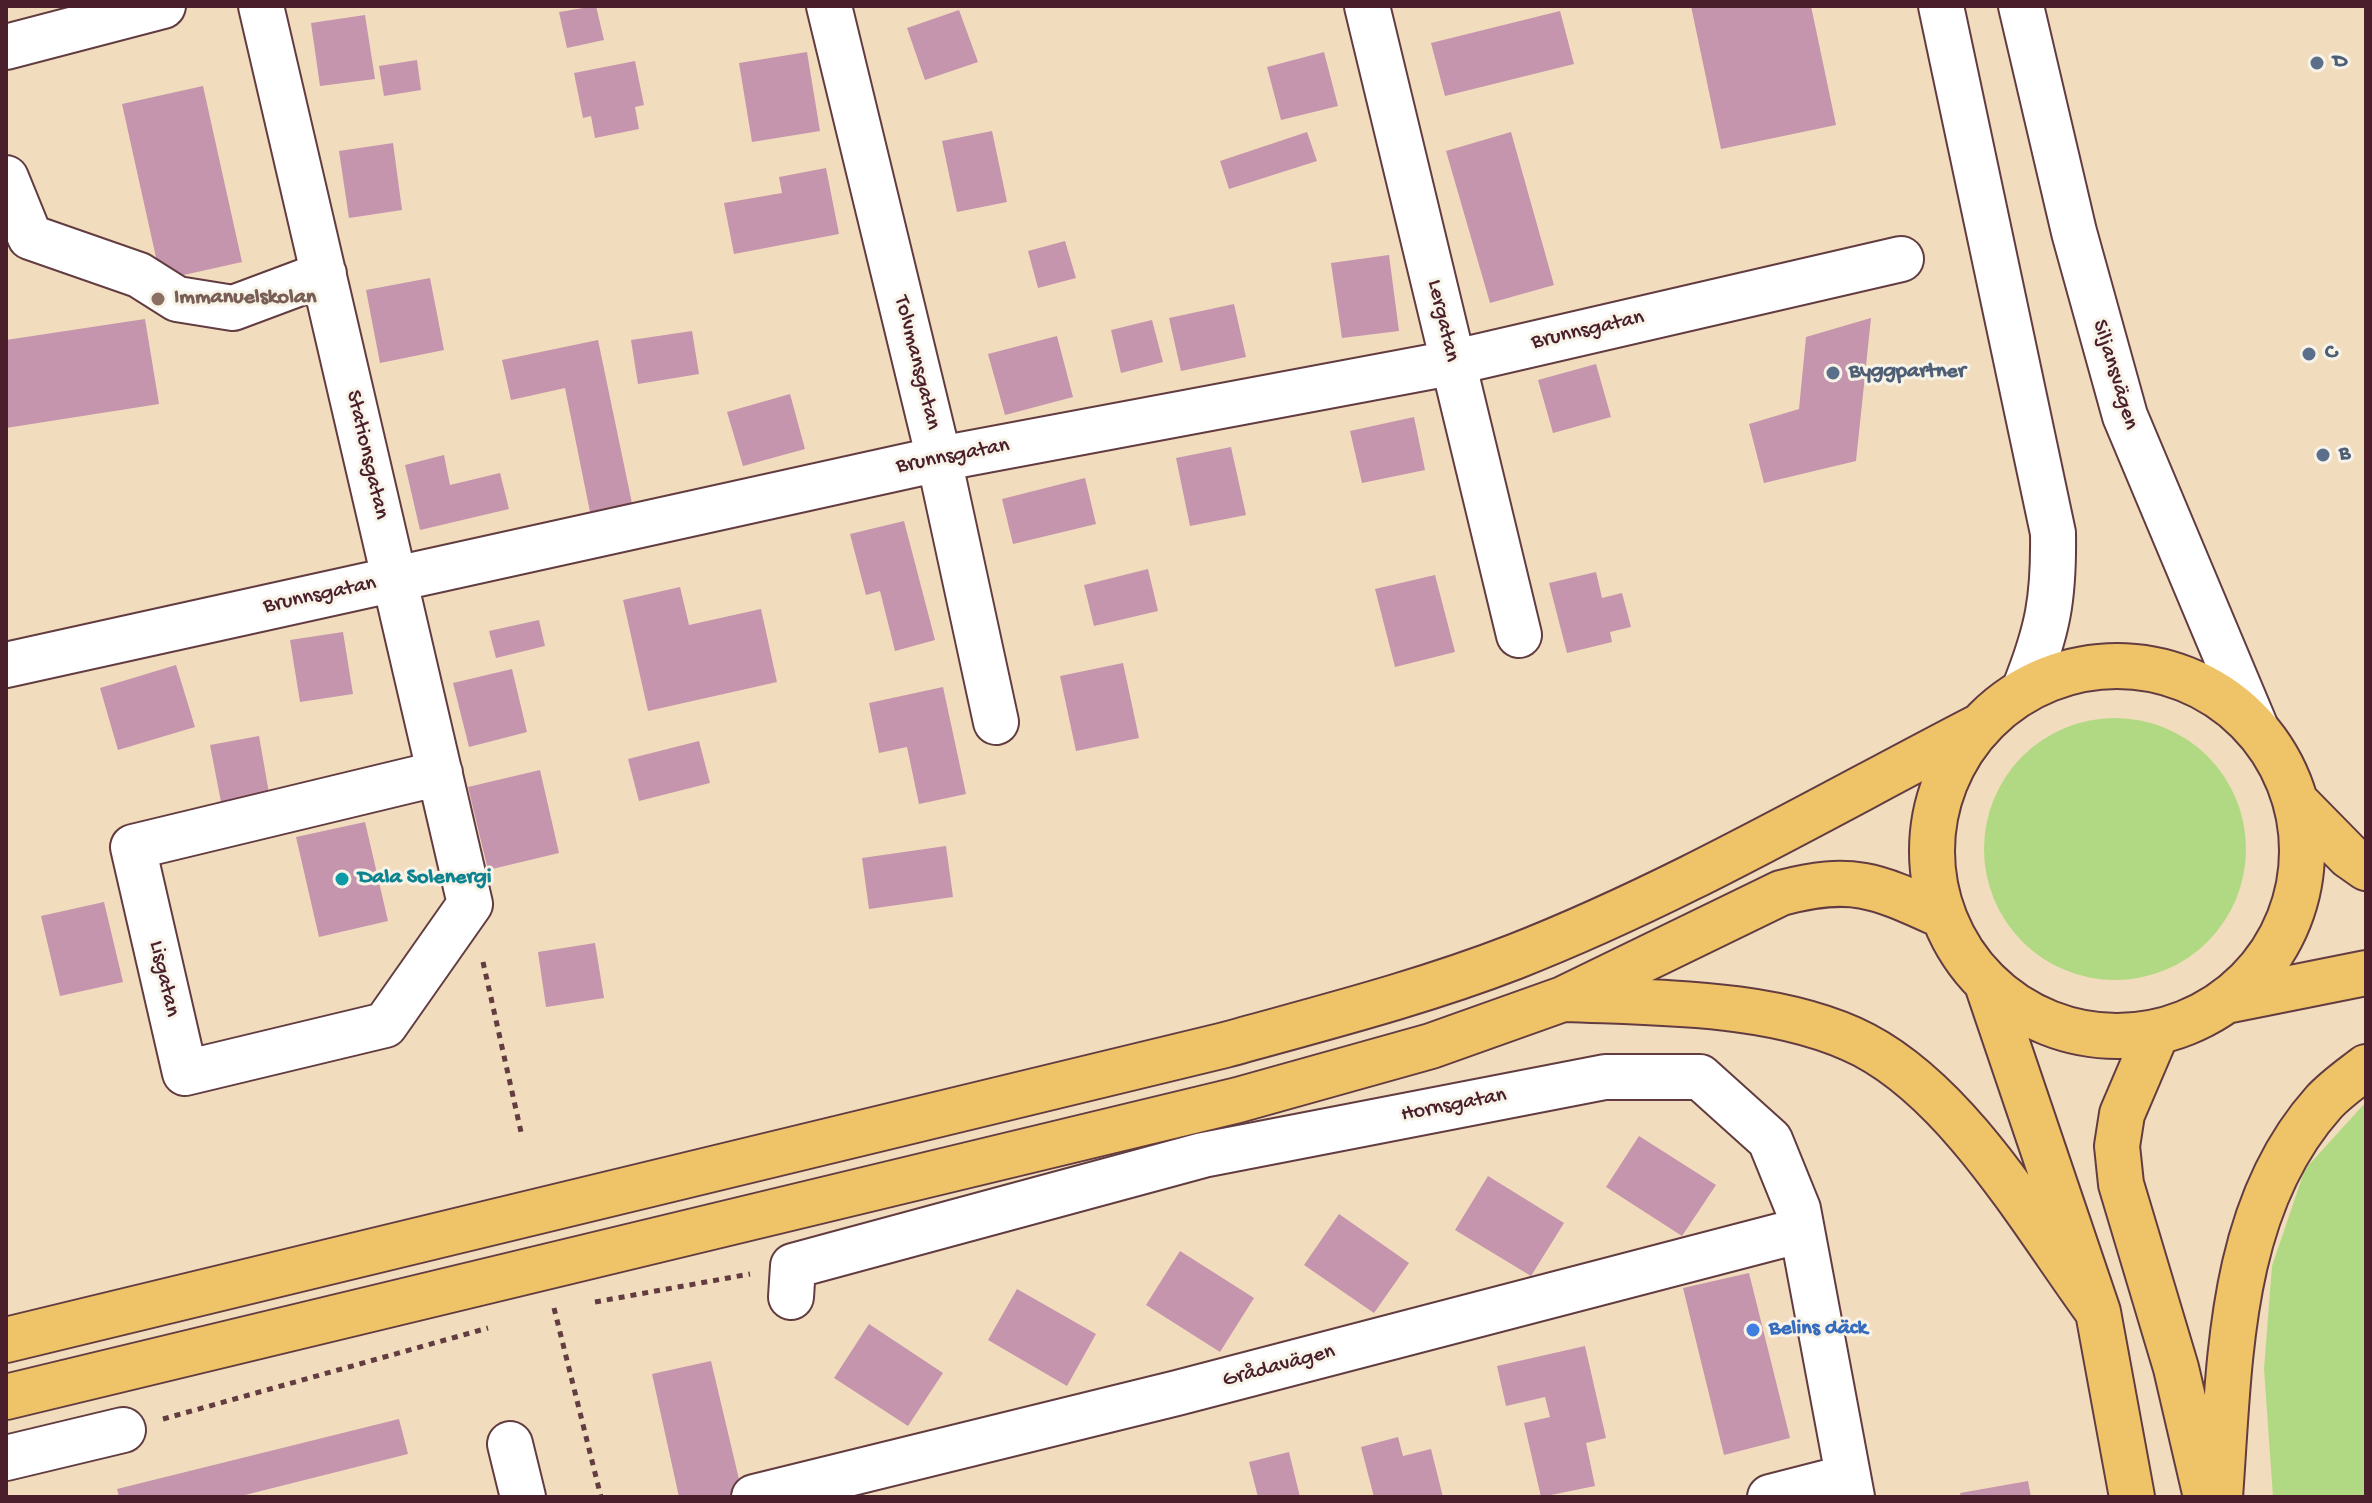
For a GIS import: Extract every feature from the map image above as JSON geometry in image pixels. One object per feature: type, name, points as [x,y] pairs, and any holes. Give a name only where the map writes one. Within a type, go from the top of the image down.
[{"type":"highway","points":[[6,1340],[1225,1045],[1410,993],[1515,957],[1622,910],[1980,726],[2024,690],[2084,668],[2147,668],[2207,689],[2256,728],[2273,750],[2295,801],[2302,857],[2292,912],[2266,962],[2226,1001],[2182,1025],[2157,1032],[2112,1036],[2066,1029],[2037,1019],[1987,984],[1969,963],[1943,916],[1935,888],[1932,830],[1948,774],[1980,726]]},
{"type":"highway","points":[[2295,801],[2349,856],[2366,868]]},
{"type":"highway","points":[[6,1397],[1238,1100],[1431,1046],[1563,999],[1781,893],[1818,884],[1868,884],[1943,916]]},
{"type":"highway","points":[[2226,1001],[2366,973]]},
{"type":"highway","points":[[1987,984],[2098,1312],[2132,1497]]},
{"type":"highway","points":[[1563,999],[1677,1004],[1754,1013],[1817,1027],[1863,1044],[1906,1072],[1949,1111],[2098,1312]]},
{"type":"highway","points":[[2157,1032],[2122,1114],[2117,1146],[2121,1184],[2176,1368],[2206,1497]]},
{"type":"highway","points":[[2220,1497],[2232,1335],[2255,1226],[2288,1151],[2325,1102],[2366,1067]]},
{"type":"street","points":[[6,47],[163,6]]},
{"type":"street","name":"Stationsgatan","points":[[261,6],[470,904]]},
{"type":"street","name":"Tolvmansgatan","points":[[829,6],[939,459],[996,722]]},
{"type":"street","name":"Lergatan","points":[[1367,6],[1519,635]]},
{"type":"street","points":[[1941,6],[2053,533],[2054,588],[2046,633],[2024,690]]},
{"type":"street","name":"Siljansvägen","points":[[2021,6],[2074,232],[2125,416],[2256,728]]},
{"type":"street","points":[[6,178],[30,237],[139,275],[177,299],[233,308],[324,274]]},
{"type":"street","name":"Brunnsgatan","points":[[6,665],[939,459],[1451,363],[1901,259]]},
{"type":"street","name":"Lisgatan","points":[[440,773],[133,847],[185,1073],[385,1025],[470,904]]},
{"type":"street","name":"Hornsgatan","points":[[792,1282],[1203,1155],[1605,1077],[1700,1077],[1770,1140],[1798,1209],[1850,1487]]},
{"type":"street","name":"Grådavägen","points":[[754,1497],[1177,1393],[1802,1230]]},
{"type":"street","points":[[6,1458],[123,1430]]},
{"type":"street","points":[[510,1444],[523,1497]]},
{"type":"street","points":[[1770,1497],[1850,1487]]},
{"type":"path","points":[[470,904],[521,1132]]},
{"type":"path","points":[[584,1304],[792,1282]]},
{"type":"path","points":[[553,1300],[601,1497]]},
{"type":"path","points":[[539,1314],[570,1307]]},
{"type":"path","points":[[123,1430],[493,1327]]},
{"type":"green space","points":[[2115,718],[2165,728],[2188,740],[2208,756],[2224,776],[2236,799],[2246,849],[2236,899],[2224,922],[2208,942],[2188,958],[2165,970],[2115,980],[2065,970],[2042,958],[2022,942],[2006,922],[1994,899],[1984,849],[1994,799],[2006,776],[2022,756],[2042,740],[2065,728]]},
{"type":"green space","points":[[2366,1102],[2366,1497],[2273,1497],[2264,1369],[2272,1266],[2305,1169]]},
{"type":"building","points":[[596,6],[604,40],[567,48],[559,12]]},
{"type":"building","points":[[1691,6],[1811,6],[1836,125],[1721,149]]},
{"type":"building","points":[[959,10],[978,62],[925,80],[907,28]]},
{"type":"building","points":[[1560,11],[1574,64],[1445,96],[1431,43]]},
{"type":"building","points":[[365,15],[375,79],[320,86],[311,23]]},
{"type":"building","points":[[807,52],[820,131],[752,142],[739,63]]},
{"type":"building","points":[[1324,52],[1338,106],[1281,120],[1267,67]]},
{"type":"building","points":[[417,60],[421,90],[384,96],[379,66]]},
{"type":"building","points":[[635,61],[644,105],[635,107],[639,129],[595,138],[591,116],[583,118],[574,73]]},
{"type":"building","points":[[203,86],[242,262],[161,280],[122,104]]},
{"type":"building","points":[[992,131],[1007,202],[957,212],[942,141]]},
{"type":"building","points":[[1307,132],[1317,161],[1229,189],[1220,161]]},
{"type":"building","points":[[1511,132],[1554,285],[1490,303],[1446,151]]},
{"type":"building","points":[[393,143],[402,210],[349,218],[339,151]]},
{"type":"building","points":[[826,168],[839,234],[734,254],[724,203],[782,193],[779,177]]},
{"type":"building","points":[[1065,241],[1076,278],[1038,288],[1028,251]]},
{"type":"building","points":[[1389,255],[1399,331],[1342,338],[1331,263]]},
{"type":"building","points":[[430,278],[444,350],[380,363],[366,290]]},
{"type":"building","points":[[1234,304],[1246,357],[1181,371],[1169,318]]},
{"type":"building","name":"Byggpartner","points":[[1871,318],[1856,461],[1764,483],[1749,424],[1799,409],[1806,337]]},
{"type":"building","name":"Immanuelskolan","points":[[145,319],[159,404],[6,428],[6,340]]},
{"type":"building","points":[[1152,320],[1163,362],[1121,373],[1111,330]]},
{"type":"building","points":[[692,331],[699,374],[638,384],[631,340]]},
{"type":"building","points":[[1057,336],[1073,397],[1005,415],[988,354]]},
{"type":"building","points":[[598,340],[634,513],[592,522],[565,388],[511,400],[502,360]]},
{"type":"building","points":[[1596,364],[1611,417],[1553,433],[1538,380]]},
{"type":"building","points":[[790,394],[805,449],[743,466],[727,412]]},
{"type":"building","points":[[1414,417],[1425,470],[1362,483],[1350,431]]},
{"type":"building","points":[[1231,447],[1246,515],[1190,526],[1176,458]]},
{"type":"building","points":[[444,455],[450,485],[500,473],[509,509],[420,530],[405,465]]},
{"type":"building","points":[[1085,478],[1096,524],[1013,544],[1002,499]]},
{"type":"building","points":[[904,521],[935,640],[895,651],[880,591],[866,595],[850,534]]},
{"type":"building","points":[[1148,569],[1158,611],[1094,626],[1084,585]]},
{"type":"building","points":[[1596,572],[1602,598],[1622,593],[1631,627],[1610,632],[1612,642],[1567,653],[1549,583]]},
{"type":"building","points":[[1435,575],[1455,652],[1395,667],[1375,589]]},
{"type":"building","points":[[680,587],[689,625],[761,609],[777,682],[648,711],[623,600]]},
{"type":"building","points":[[539,620],[545,646],[496,658],[489,631]]},
{"type":"building","points":[[343,632],[353,694],[300,702],[290,640]]},
{"type":"building","points":[[1123,663],[1139,738],[1076,751],[1060,676]]},
{"type":"building","points":[[176,665],[195,727],[118,750],[100,688]]},
{"type":"building","points":[[512,669],[527,732],[469,747],[453,683]]},
{"type":"building","points":[[943,687],[966,794],[919,804],[907,747],[879,753],[869,703]]},
{"type":"building","points":[[259,736],[269,793],[221,802],[210,745]]},
{"type":"building","points":[[699,741],[710,783],[639,801],[628,759]]},
{"type":"building","points":[[540,770],[559,853],[488,870],[468,787]]},
{"type":"building","name":"Dala Solenergi","points":[[365,822],[388,921],[319,937],[296,837]]},
{"type":"building","points":[[946,846],[953,897],[869,909],[862,858]]},
{"type":"building","points":[[104,902],[123,982],[60,996],[41,916]]},
{"type":"building","points":[[595,943],[604,998],[546,1007],[538,952]]},
{"type":"building","points":[[1639,1136],[1716,1185],[1682,1236],[1606,1187]]},
{"type":"building","points":[[1488,1176],[1564,1223],[1531,1276],[1455,1230]]},
{"type":"building","points":[[1339,1214],[1409,1263],[1374,1313],[1304,1265]]},
{"type":"building","points":[[1180,1251],[1254,1298],[1220,1352],[1146,1305]]},
{"type":"building","points":[[1749,1273],[1790,1438],[1724,1455],[1683,1288]]},
{"type":"building","points":[[1017,1289],[1096,1334],[1067,1386],[988,1340]]},
{"type":"building","points":[[869,1324],[943,1373],[908,1426],[834,1378]]},
{"type":"building","points":[[1585,1346],[1606,1438],[1586,1443],[1595,1486],[1541,1497],[1524,1423],[1550,1417],[1545,1397],[1506,1406],[1497,1366]]},
{"type":"building","points":[[711,1361],[742,1492],[722,1497],[679,1497],[652,1374]]},
{"type":"building","points":[[399,1419],[408,1454],[237,1497],[119,1497],[117,1489]]},
{"type":"building","points":[[1398,1437],[1403,1456],[1431,1449],[1443,1497],[1374,1497],[1361,1447]]},
{"type":"building","points":[[1289,1452],[1300,1497],[1258,1497],[1249,1462]]},
{"type":"building","points":[[2028,1481],[2031,1497],[1961,1497],[1960,1493]]},
{"type":"place","name":"D","points":[[2317,63]]},
{"type":"place","name":"Immanuelskolan","points":[[158,299]]},
{"type":"place","name":"C","points":[[2309,354]]},
{"type":"place","name":"Byggpartner","points":[[1833,373]]},
{"type":"place","name":"B","points":[[2323,455]]},
{"type":"place","name":"Dala Solenergi","points":[[342,879]]},
{"type":"place","name":"Belins däck","points":[[1753,1330]]}]
